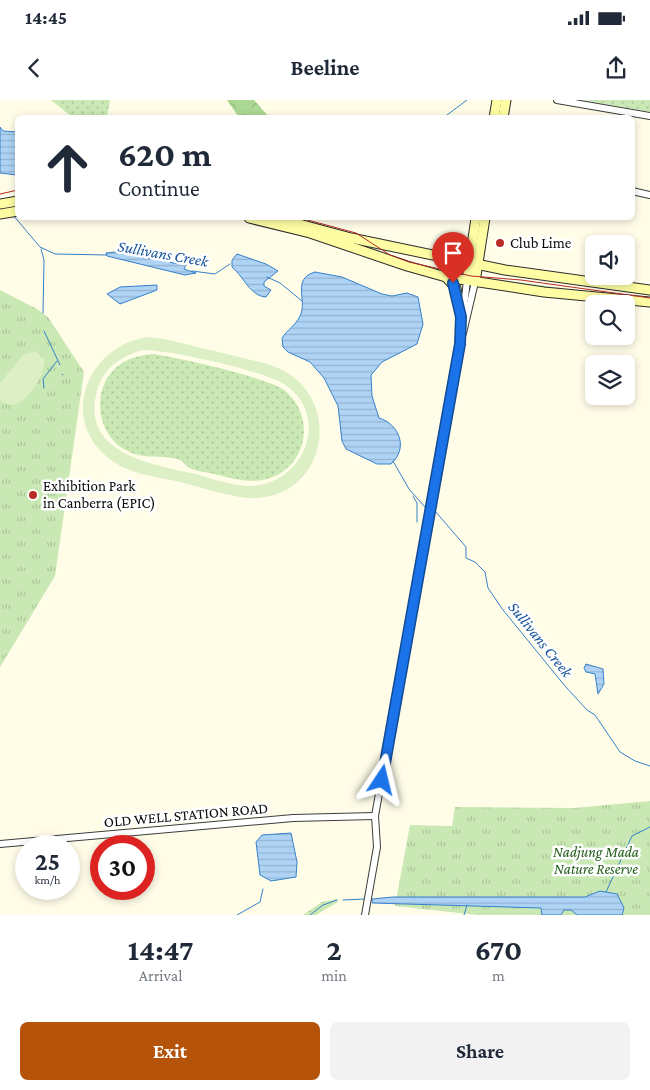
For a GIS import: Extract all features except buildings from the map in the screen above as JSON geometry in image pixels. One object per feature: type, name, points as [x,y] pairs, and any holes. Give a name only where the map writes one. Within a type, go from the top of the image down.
[{"type":"main road","points":[[494,115],[497,100]]},
{"type":"main road","points":[[504,115],[506,100]]},
{"type":"main road","points":[[0,204],[14,201]]},
{"type":"main road","points":[[0,214],[15,212]]},
{"type":"main road","points":[[257,220],[310,233],[407,266],[446,277],[544,292],[650,302]]},
{"type":"main road","points":[[284,220],[351,238],[473,263],[552,278],[650,290]]},
{"type":"main road","points":[[471,281],[476,220]]},
{"type":"main road","points":[[473,263],[484,220]]},
{"type":"main road","points":[[446,277],[456,288],[461,317]]},
{"type":"street","points":[[557,100],[650,116]]},
{"type":"street","points":[[635,192],[650,194]]},
{"type":"street","points":[[460,344],[461,317],[471,281]]},
{"type":"street","points":[[365,915],[377,847],[375,816],[460,344],[470,309],[471,281]]},
{"type":"street","name":"OLD WELL STATION ROAD","points":[[0,844],[293,818],[375,816]]},
{"type":"green space","points":[[51,100],[110,100],[107,115],[70,115]]},
{"type":"green space","points":[[227,100],[254,100],[267,115],[237,115]]},
{"type":"green space","points":[[583,100],[650,100],[650,112]]},
{"type":"green space","points":[[492,279],[598,293],[563,291]]},
{"type":"green space","name":"Exhibition Park in Canberra (EPIC)","points":[[0,290],[37,309],[48,317],[84,372],[55,576],[0,667]]},
{"type":"green space","points":[[146,337],[165,339],[267,364],[293,377],[310,395],[318,418],[319,442],[312,464],[297,482],[275,495],[247,498],[138,473],[114,462],[97,446],[87,429],[83,409],[85,390],[93,372],[107,356],[124,344]],"holes":[[[142,350],[237,367],[284,384],[298,397],[306,412],[309,429],[306,445],[299,460],[287,472],[272,481],[247,486],[159,466],[124,452],[109,442],[99,429],[95,412],[97,391],[103,376],[114,364],[127,356]]]},
{"type":"green space","points":[[35,351],[44,359],[42,374],[31,392],[24,399],[16,404],[8,405],[0,400],[0,383],[23,355]]},
{"type":"green space","points":[[153,354],[242,374],[284,390],[294,400],[301,412],[304,425],[300,451],[293,462],[283,472],[270,478],[257,481],[244,480],[195,470],[173,458],[138,455],[122,448],[106,430],[102,419],[100,408],[104,385],[110,375],[122,363],[134,357]]},
{"type":"green space","name":"Nadjung Mada Nature Reserve","points":[[650,801],[650,915],[478,915],[395,906],[410,825],[452,826],[455,807],[574,808]]},
{"type":"green space","points":[[337,899],[338,902],[316,915],[303,915],[322,902]]},
{"type":"water","points":[[0,127],[3,131],[15,132],[15,175],[0,173]]},
{"type":"water","points":[[116,252],[179,264],[188,255],[190,257],[184,269],[196,273],[185,275],[107,256],[106,253]]},
{"type":"water","points":[[237,254],[266,264],[278,271],[264,282],[264,286],[271,290],[266,297],[260,296],[251,290],[232,267],[232,260]]},
{"type":"water","points":[[315,272],[342,277],[382,294],[392,296],[407,293],[418,297],[423,324],[417,344],[382,362],[371,375],[372,396],[379,418],[392,425],[399,437],[400,451],[391,464],[377,464],[346,449],[342,441],[338,406],[324,378],[310,362],[288,352],[283,347],[282,338],[298,319],[302,310],[302,285],[304,280],[308,275]]},
{"type":"water","points":[[157,285],[157,290],[120,304],[107,294],[120,287]]},
{"type":"water","points":[[586,664],[603,669],[604,684],[598,694],[595,674],[586,672],[584,668]]},
{"type":"water","points":[[291,833],[297,862],[296,877],[271,881],[260,875],[256,842],[262,835]]},
{"type":"water","points":[[600,891],[617,894],[624,908],[622,915],[577,915],[571,910],[564,910],[561,915],[542,915],[541,908],[372,903],[372,899],[393,897],[585,897]]},
{"type":"waterway","points":[[447,115],[467,100]]},
{"type":"waterway","name":"Sullivans Creek","points":[[17,220],[40,247],[55,254],[107,255]]},
{"type":"waterway","points":[[41,249],[44,260],[43,313]]},
{"type":"waterway","name":"Sullivans Creek","points":[[192,271],[215,274],[230,264]]},
{"type":"waterway","name":"Sullivans Creek","points":[[267,277],[280,283],[302,301]]},
{"type":"waterway","points":[[44,331],[60,365]]},
{"type":"waterway","points":[[44,388],[43,379],[57,361]]},
{"type":"waterway","name":"Sullivans Creek","points":[[393,461],[409,489],[425,507]]},
{"type":"waterway","points":[[413,496],[417,503],[417,522]]},
{"type":"waterway","name":"Sullivans Creek","points":[[435,511],[466,547],[466,558],[475,562],[485,572],[488,588],[503,610],[565,686],[587,710],[595,715],[620,752],[635,761],[650,766]]},
{"type":"waterway","points":[[606,892],[632,836],[650,827]]},
{"type":"waterway","points":[[237,915],[260,902],[263,889]]},
{"type":"waterway","points":[[343,900],[364,899]]},
{"type":"waterway","points":[[310,915],[323,905],[337,900]]},
{"type":"waterway","points":[[464,915],[467,905]]},
{"type":"tram line","points":[[0,194],[15,191]]},
{"type":"tram line","points":[[307,220],[356,233],[390,255],[409,262],[471,276],[521,280],[650,298]]},
{"type":"place","name":"Club Lime","points":[[500,243]]},
{"type":"place","name":"Exhibition Park in Canberra (EPIC)","points":[[33,495]]},
{"type":"route","points":[[382,780],[460,344],[461,317],[456,288],[453,283]]}]
